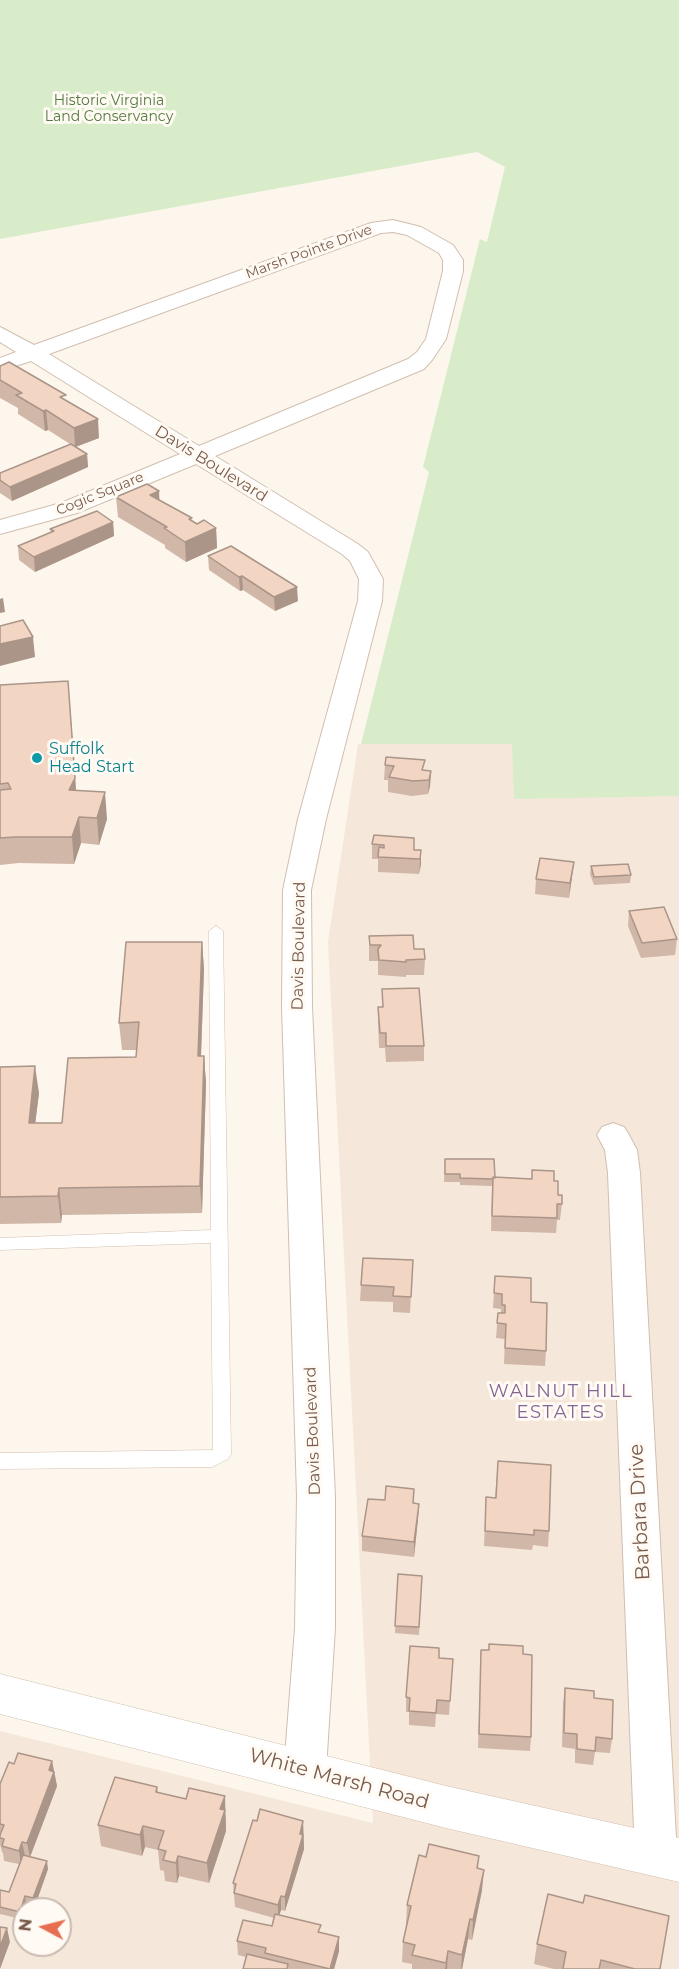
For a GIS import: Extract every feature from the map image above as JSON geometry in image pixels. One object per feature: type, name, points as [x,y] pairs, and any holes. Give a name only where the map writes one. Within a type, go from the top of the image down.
[{"type":"street","name":"Marsh Pointe Drive","points":[[32,354],[371,228],[393,226],[408,228],[439,244],[451,254],[453,271],[436,339],[425,357],[403,369],[197,455]]},
{"type":"street","name":"Davis Boulevard","points":[[0,333],[350,549],[364,563],[371,579],[370,601],[312,819],[297,890],[297,1007],[316,1496],[315,1628],[305,1769]]},
{"type":"street","points":[[0,365],[32,354]]},
{"type":"street","name":"Cogic Square","points":[[0,527],[69,508],[197,455]]},
{"type":"street","name":"Barbara Drive","points":[[613,1135],[621,1150],[624,1173],[668,1858]]},
{"type":"street","name":"White Marsh Road","points":[[0,1694],[305,1769],[446,1807],[668,1858]]},
{"type":"lane","points":[[0,1461],[212,1459],[222,1454],[216,931]]},
{"type":"lane","points":[[0,1244],[220,1236]]},
{"type":"shaded area","points":[[514,742],[679,792],[679,1969],[0,1969],[0,1731],[373,1823],[328,942],[358,744]]},
{"type":"green space","name":"Historic Virginia Land Conservancy","points":[[0,0],[679,0],[679,796],[514,799],[512,744],[361,744],[429,472],[423,467],[480,239],[487,242],[505,167],[477,152],[0,239]]},
{"type":"building","points":[[9,362],[66,395],[60,397],[98,419],[74,428],[16,395],[22,393],[0,380],[0,366]]},
{"type":"building","points":[[71,444],[87,454],[10,487],[0,480],[0,473]]},
{"type":"building","points":[[147,484],[159,491],[150,495],[192,518],[189,519],[197,524],[204,520],[216,528],[185,542],[164,528],[167,527],[116,497]]},
{"type":"building","points":[[97,511],[113,522],[34,557],[18,546],[54,531],[50,529]]},
{"type":"building","points":[[231,546],[297,587],[274,597],[208,556]]},
{"type":"building","points":[[23,620],[33,637],[0,644],[0,626]]},
{"type":"building","name":"Suffolk Head Start","points":[[68,681],[75,778],[69,790],[105,792],[97,818],[79,817],[72,837],[0,838],[0,790],[11,789],[8,783],[0,784],[0,685]]},
{"type":"building","points":[[386,757],[425,760],[422,770],[431,771],[429,780],[413,781],[389,777],[394,766],[385,765]]},
{"type":"building","points":[[374,835],[414,838],[414,850],[421,850],[420,859],[378,857],[379,847],[384,848],[384,845],[372,844]]},
{"type":"building","points":[[540,858],[574,862],[570,883],[536,879]]},
{"type":"building","points":[[628,864],[631,875],[594,877],[591,866]]},
{"type":"building","points":[[664,907],[677,939],[642,943],[629,911]]},
{"type":"building","points":[[413,935],[414,949],[424,949],[425,959],[406,960],[406,962],[379,960],[378,949],[381,945],[370,945],[369,936]]},
{"type":"building","points":[[126,942],[202,942],[198,1056],[204,1056],[200,1186],[59,1188],[58,1196],[0,1197],[0,1067],[35,1066],[29,1123],[62,1123],[68,1058],[136,1057],[139,1022],[119,1023]]},
{"type":"building","points":[[419,988],[424,1046],[386,1046],[386,1033],[380,1033],[378,1007],[383,1007],[382,989]]},
{"type":"building","points":[[445,1159],[494,1159],[495,1178],[460,1178],[460,1174],[445,1174]]},
{"type":"building","points":[[532,1170],[554,1171],[554,1181],[558,1181],[558,1195],[562,1195],[562,1204],[557,1204],[557,1218],[492,1216],[493,1177],[532,1179]]},
{"type":"building","points":[[363,1258],[413,1260],[411,1297],[393,1296],[394,1287],[361,1285]]},
{"type":"building","points":[[495,1276],[531,1278],[531,1302],[547,1303],[546,1351],[505,1348],[506,1324],[497,1323],[498,1313],[505,1313],[505,1305],[502,1305],[502,1294],[494,1293]]},
{"type":"building","points":[[498,1461],[551,1465],[549,1531],[534,1530],[534,1535],[485,1531],[486,1497],[496,1498]]},
{"type":"building","points":[[386,1486],[414,1489],[413,1503],[419,1504],[414,1542],[362,1536],[368,1499],[385,1500]]},
{"type":"building","points":[[398,1574],[422,1576],[419,1627],[395,1626]]},
{"type":"building","points":[[489,1644],[523,1646],[523,1654],[532,1655],[531,1737],[479,1734],[481,1650],[489,1650]]},
{"type":"building","points":[[410,1646],[439,1648],[439,1658],[453,1659],[450,1701],[437,1700],[436,1713],[409,1711],[410,1698],[406,1697]]},
{"type":"building","points":[[565,1688],[594,1691],[594,1698],[613,1700],[612,1739],[596,1737],[595,1751],[577,1749],[577,1734],[564,1733]]},
{"type":"building","points":[[18,1753],[52,1761],[49,1770],[54,1772],[27,1843],[22,1842],[19,1851],[2,1846],[4,1839],[0,1838],[4,1825],[0,1824],[0,1784],[9,1762],[14,1764]]},
{"type":"building","points":[[115,1777],[157,1787],[156,1792],[186,1799],[189,1788],[225,1796],[220,1809],[225,1810],[207,1863],[178,1856],[176,1863],[163,1860],[166,1851],[158,1849],[164,1831],[143,1826],[140,1835],[98,1825]]},
{"type":"building","points":[[260,1809],[303,1821],[300,1834],[303,1835],[285,1897],[281,1896],[278,1905],[234,1893],[236,1884],[233,1883],[253,1820],[257,1821]]},
{"type":"building","points":[[429,1844],[479,1856],[477,1868],[484,1870],[473,1920],[470,1919],[462,1955],[448,1951],[446,1963],[412,1955],[415,1945],[403,1942],[411,1906],[407,1905],[419,1855],[426,1857]]},
{"type":"building","points":[[23,1855],[47,1861],[33,1897],[12,1897],[12,1910],[0,1907],[0,1890],[9,1892]]},
{"type":"building","points":[[548,1894],[583,1903],[585,1895],[669,1916],[660,1969],[635,1969],[601,1960],[599,1969],[563,1969],[566,1952],[537,1944]]},
{"type":"building","points":[[275,1914],[321,1925],[318,1932],[339,1937],[330,1969],[265,1953],[266,1948],[237,1941],[243,1920],[272,1926]]},
{"type":"building","points":[[0,1927],[7,1928],[0,1947]]},
{"type":"building","points":[[247,1954],[288,1964],[287,1969],[243,1969]]},
{"type":"place","name":"Suffolk Head Start","points":[[37,758]]},
{"type":"district","name":"WALNUT HILL ESTATES","points":[[561,1402]]}]
